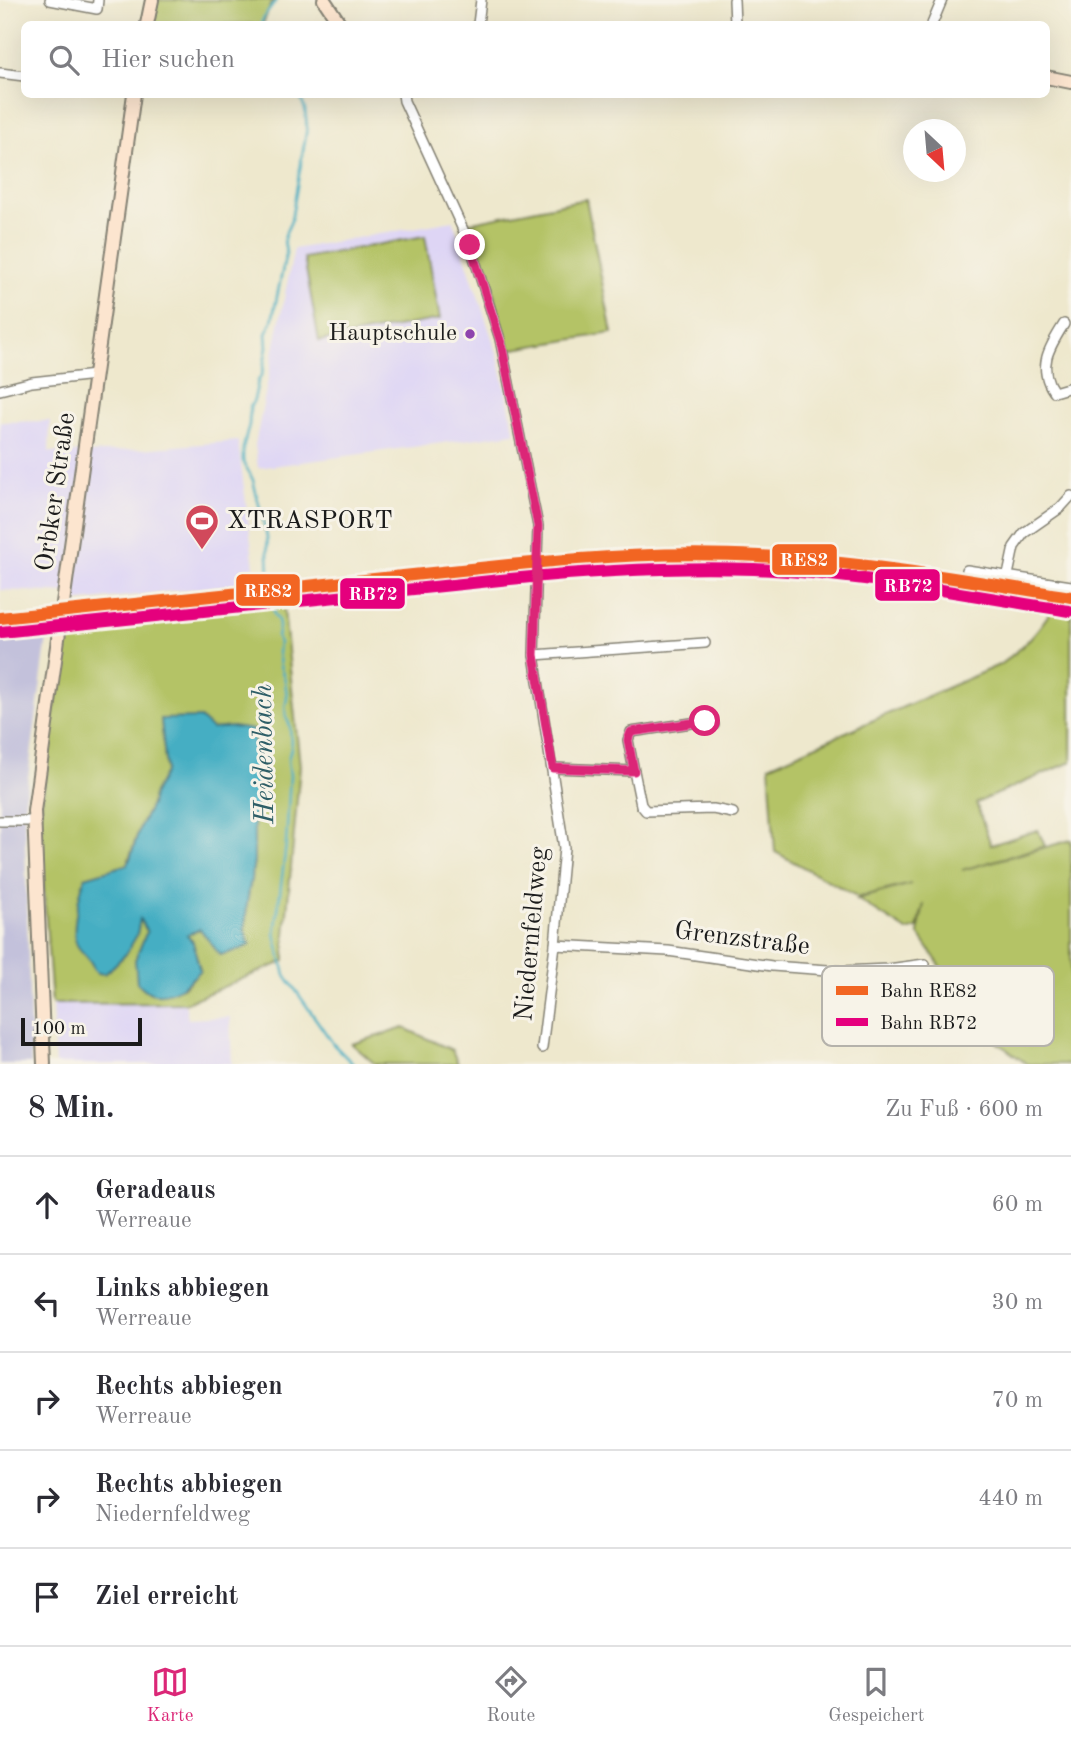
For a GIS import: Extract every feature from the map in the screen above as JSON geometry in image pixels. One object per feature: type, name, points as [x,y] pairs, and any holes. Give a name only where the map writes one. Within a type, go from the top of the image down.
[{"type":"street","points":[[50,0],[97,9],[98,0]]},
{"type":"street","points":[[148,21],[152,0]]},
{"type":"street","points":[[324,0],[338,21]]},
{"type":"street","points":[[478,21],[481,0]]},
{"type":"street","points":[[734,0],[735,21]]},
{"type":"street","points":[[933,21],[942,0]]},
{"type":"street","points":[[0,73],[21,76]]},
{"type":"street","points":[[1050,78],[1071,82]]},
{"type":"street","name":"Orbker Straße","points":[[44,1064],[34,811],[133,98]]},
{"type":"street","name":"Niedernfeldweg","points":[[404,98],[470,245],[501,343],[538,526],[534,655],[564,848],[542,1048]]},
{"type":"street","points":[[1064,324],[1051,344],[1045,362],[1049,385],[1054,392],[1071,387]]},
{"type":"street","points":[[0,390],[32,382],[95,375]]},
{"type":"street","points":[[1008,575],[1014,547],[1024,533],[1060,508],[1071,496]]},
{"type":"street","points":[[967,570],[1071,586]]},
{"type":"street","points":[[534,655],[705,643]]},
{"type":"street","points":[[714,725],[705,721],[631,732],[628,740],[641,805],[646,811],[713,809],[733,813]]},
{"type":"street","points":[[553,768],[634,771]]},
{"type":"street","points":[[0,821],[34,821]]},
{"type":"street","name":"Grenzstraße","points":[[555,945],[668,951],[772,966],[822,970]]},
{"type":"street","name":"Grenzstraße","points":[[910,966],[925,964]]},
{"type":"shaded area","points":[[453,221],[498,356],[515,433],[258,468],[255,445],[294,249]]},
{"type":"shaded area","points":[[50,421],[49,452],[92,453],[238,441],[256,582],[73,602],[74,594],[71,593],[0,590],[0,422]]},
{"type":"shaded area","points":[[40,633],[47,637],[24,807],[31,1064],[0,1064],[0,637]]},
{"type":"shaded area","points":[[185,1003],[188,1019],[230,1017],[232,1064],[55,1064],[52,1004]]},
{"type":"green space","points":[[156,0],[273,0],[264,21],[152,21]]},
{"type":"green space","points":[[586,199],[612,333],[507,350],[492,285],[468,223]]},
{"type":"green space","points":[[425,236],[440,319],[319,341],[304,258]]},
{"type":"green space","points":[[283,600],[300,766],[285,961],[185,1003],[52,1004],[39,822],[66,621]],"holes":[[[161,719],[212,729],[233,727],[254,749],[260,776],[260,800],[254,817],[254,861],[245,931],[200,929],[186,935],[193,943],[200,971],[185,986],[167,993],[147,931],[140,918],[126,954],[105,974],[98,972],[94,970],[85,877],[127,865],[153,795],[166,770]]]},
{"type":"green space","points":[[1055,605],[1071,609],[1071,762],[976,803],[991,845],[1038,830],[1045,846],[962,870],[1071,840],[1071,1064],[1027,1064],[1002,1046],[1054,1046],[1054,966],[940,966],[918,933],[924,904],[917,928],[907,931],[857,899],[911,884],[858,897],[775,852],[769,766],[999,665],[1016,652],[1043,623]]},
{"type":"green space","points":[[404,1028],[452,1050],[458,1064],[375,1064],[352,1044]]},
{"type":"water","points":[[200,718],[212,729],[233,727],[254,730],[260,800],[254,817],[254,861],[245,931],[250,945],[220,955],[200,929],[187,935],[193,942],[200,971],[178,989],[158,994],[149,992],[137,983],[135,960],[147,931],[140,919],[137,935],[126,954],[105,974],[98,973],[76,943],[77,910],[85,877],[126,865],[130,859],[140,827],[166,770],[161,719]]},
{"type":"waterway","name":"Heidenbach","points":[[262,21],[276,0]]},
{"type":"waterway","name":"Heidenbach","points":[[301,98],[307,128],[291,221],[284,240],[286,253],[272,321],[266,334],[267,347],[262,374],[250,407],[243,461],[253,480],[267,537],[274,614],[279,627],[278,652],[285,680],[286,717],[290,726],[286,844],[275,934],[285,975],[334,1045],[353,1064]]},
{"type":"rail line","name":"RE82","points":[[0,618],[509,565],[665,555],[759,556],[837,563],[915,572],[1071,597]]},
{"type":"rail line","name":"RB72","points":[[1,632],[510,579],[662,569],[754,569],[833,575],[1069,611]]},
{"type":"place","name":"Hauptschule","points":[[470,334]]},
{"type":"place","name":"XTRASPORT","points":[[202,551]]},
{"type":"route","points":[[470,245],[501,343],[538,526],[534,655],[553,768],[634,771],[628,740],[631,732],[705,721]]}]
